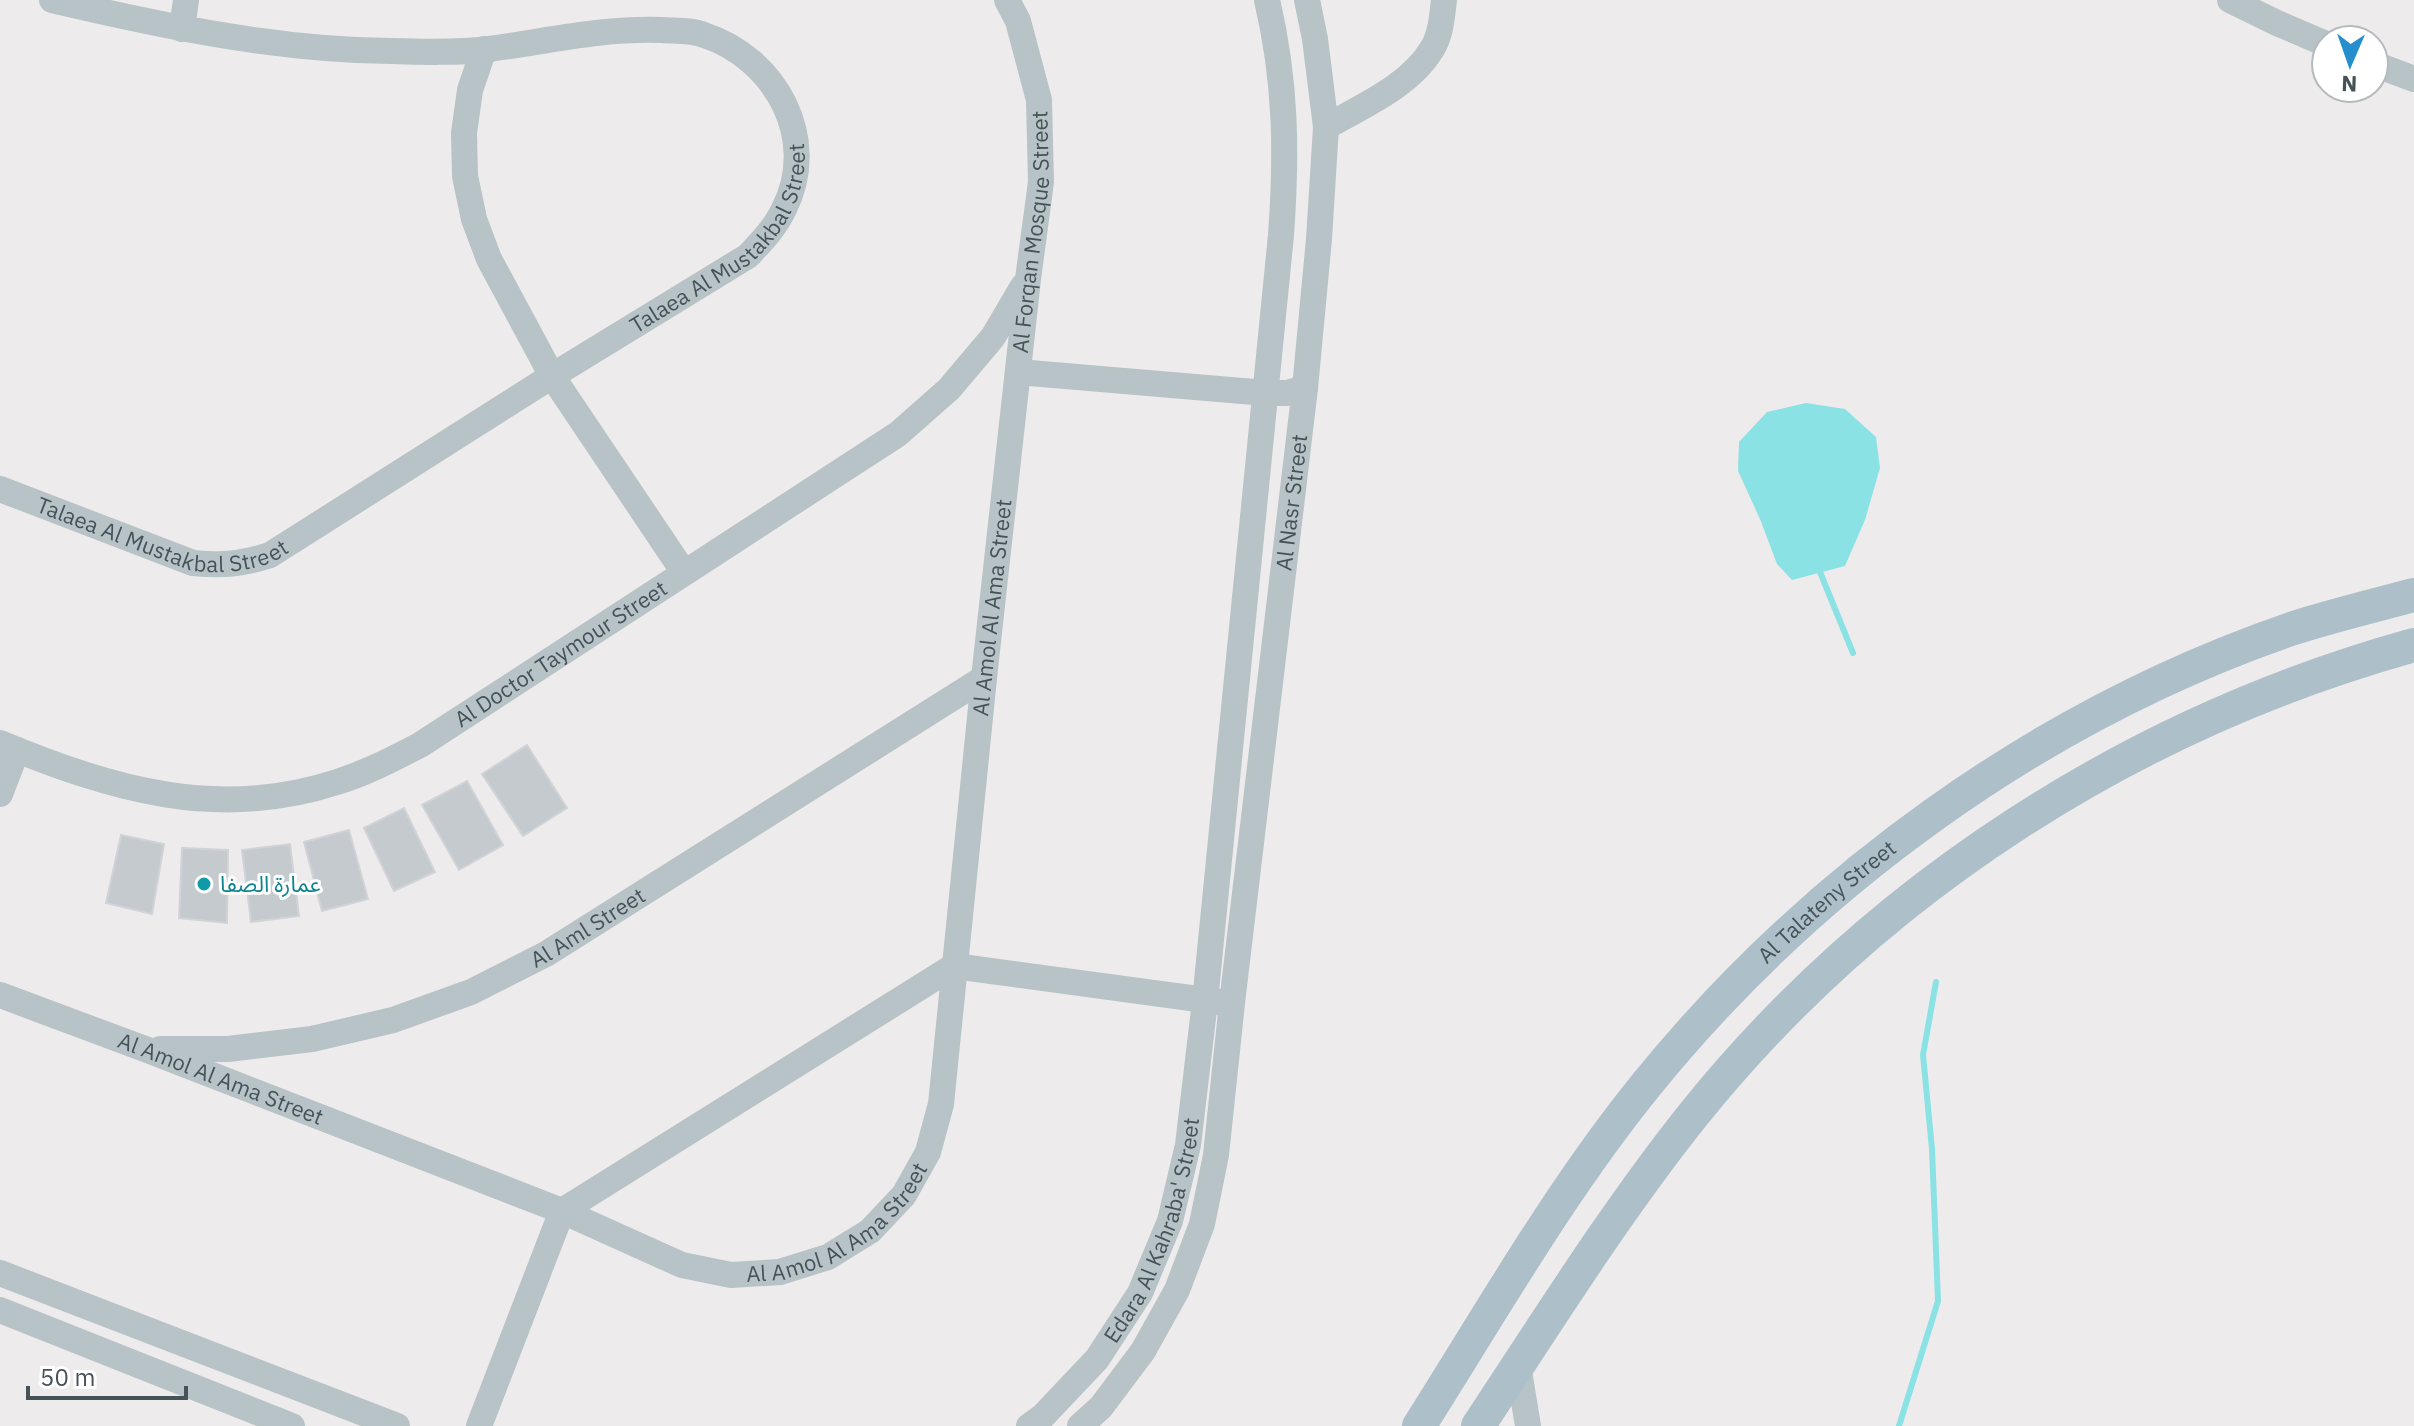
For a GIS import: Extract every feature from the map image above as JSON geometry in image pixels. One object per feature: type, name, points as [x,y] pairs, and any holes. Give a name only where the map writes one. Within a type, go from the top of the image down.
[{"type":"main road","name":"Al Talateny Street","points":[[1419,1426],[1561,1201],[1637,1096],[1693,1029],[1743,977],[1850,879],[1967,792],[2091,717],[2170,679],[2291,630],[2414,595]]},
{"type":"main road","points":[[1478,1426],[1652,1168],[1694,1114],[1786,1012],[1887,919],[1997,836],[2055,799],[2176,733],[2328,671],[2414,645]]},
{"type":"street","name":"Talaea Al Mustakbal Street","points":[[0,489],[193,563],[219,566],[246,563],[270,555],[748,256],[770,234],[786,207],[795,177],[796,146],[789,115],[776,87],[755,63],[730,45],[701,33],[598,32],[484,49],[392,52],[322,48],[182,29],[52,0]]},
{"type":"street","points":[[182,29],[186,0]]},
{"type":"street","name":"Al Forqan Mosque Street","points":[[1007,0],[1018,21],[1039,100],[1041,182],[1018,372]]},
{"type":"street","name":"Al Nasr Street","points":[[1205,1001],[1286,168],[1284,101],[1276,35],[1267,0]]},
{"type":"street","name":"Al Nasr Street","points":[[1232,1003],[1305,388],[1319,239],[1326,127],[1307,0]]},
{"type":"street","points":[[1326,127],[1392,88],[1420,66],[1434,47],[1444,0]]},
{"type":"street","points":[[2230,0],[2310,37]]},
{"type":"street","points":[[484,49],[470,90],[464,133],[465,176],[474,219],[489,259],[552,376],[683,571]]},
{"type":"street","points":[[2390,70],[2414,79]]},
{"type":"street","name":"Al Doctor Taymour Street","points":[[8,747],[109,783],[153,794],[199,799],[246,800],[291,794],[336,783],[379,766],[420,745],[683,571],[898,434],[949,389],[993,337],[1028,279]]},
{"type":"street","points":[[1018,372],[1266,393],[1287,393],[1305,388]]},
{"type":"street","name":"Al Amol Al Ama Street","points":[[0,995],[562,1211],[682,1265],[731,1275],[780,1272],[838,1251],[870,1231],[904,1195],[928,1152],[941,1104],[1018,372]]},
{"type":"street","name":"Al Aml Street","points":[[145,1049],[228,1049],[312,1039],[393,1020],[471,992],[546,954],[984,678]]},
{"type":"street","points":[[0,794],[8,747]]},
{"type":"street","points":[[479,1426],[562,1211],[954,966],[1232,1003]]},
{"type":"street","name":"Edara Al Kahraba' Street","points":[[1029,1426],[1043,1416],[1097,1359],[1140,1293],[1170,1221],[1188,1145],[1205,1001]]},
{"type":"street","name":"Edara Al Kahraba' Street","points":[[1080,1426],[1101,1407],[1143,1351],[1177,1290],[1202,1224],[1216,1155],[1232,1003]]},
{"type":"street","points":[[0,1273],[397,1426]]},
{"type":"street","points":[[0,1310],[292,1426]]},
{"type":"street","points":[[1518,1365],[1528,1426]]},
{"type":"water","points":[[1806,403],[1845,409],[1876,437],[1880,468],[1865,520],[1845,566],[1792,580],[1777,564],[1738,471],[1739,442],[1767,412]]},
{"type":"building","points":[[527,745],[567,808],[523,836],[482,774]]},
{"type":"building","points":[[467,781],[503,845],[459,870],[422,805]]},
{"type":"building","points":[[404,808],[435,872],[394,891],[364,828]]},
{"type":"building","points":[[349,830],[368,899],[322,911],[304,842]]},
{"type":"building","points":[[121,835],[164,844],[152,914],[106,903]]},
{"type":"building","points":[[290,844],[299,916],[251,922],[242,850]]},
{"type":"building","name":"عمارة الصفا","points":[[182,848],[228,850],[227,923],[179,918]]},
{"type":"waterway","points":[[1820,572],[1853,653]]},
{"type":"waterway","points":[[1899,1426],[1938,1301],[1932,1149],[1923,1055],[1936,982]]},
{"type":"place","name":"عمارة الصفا","points":[[204,884]]}]
